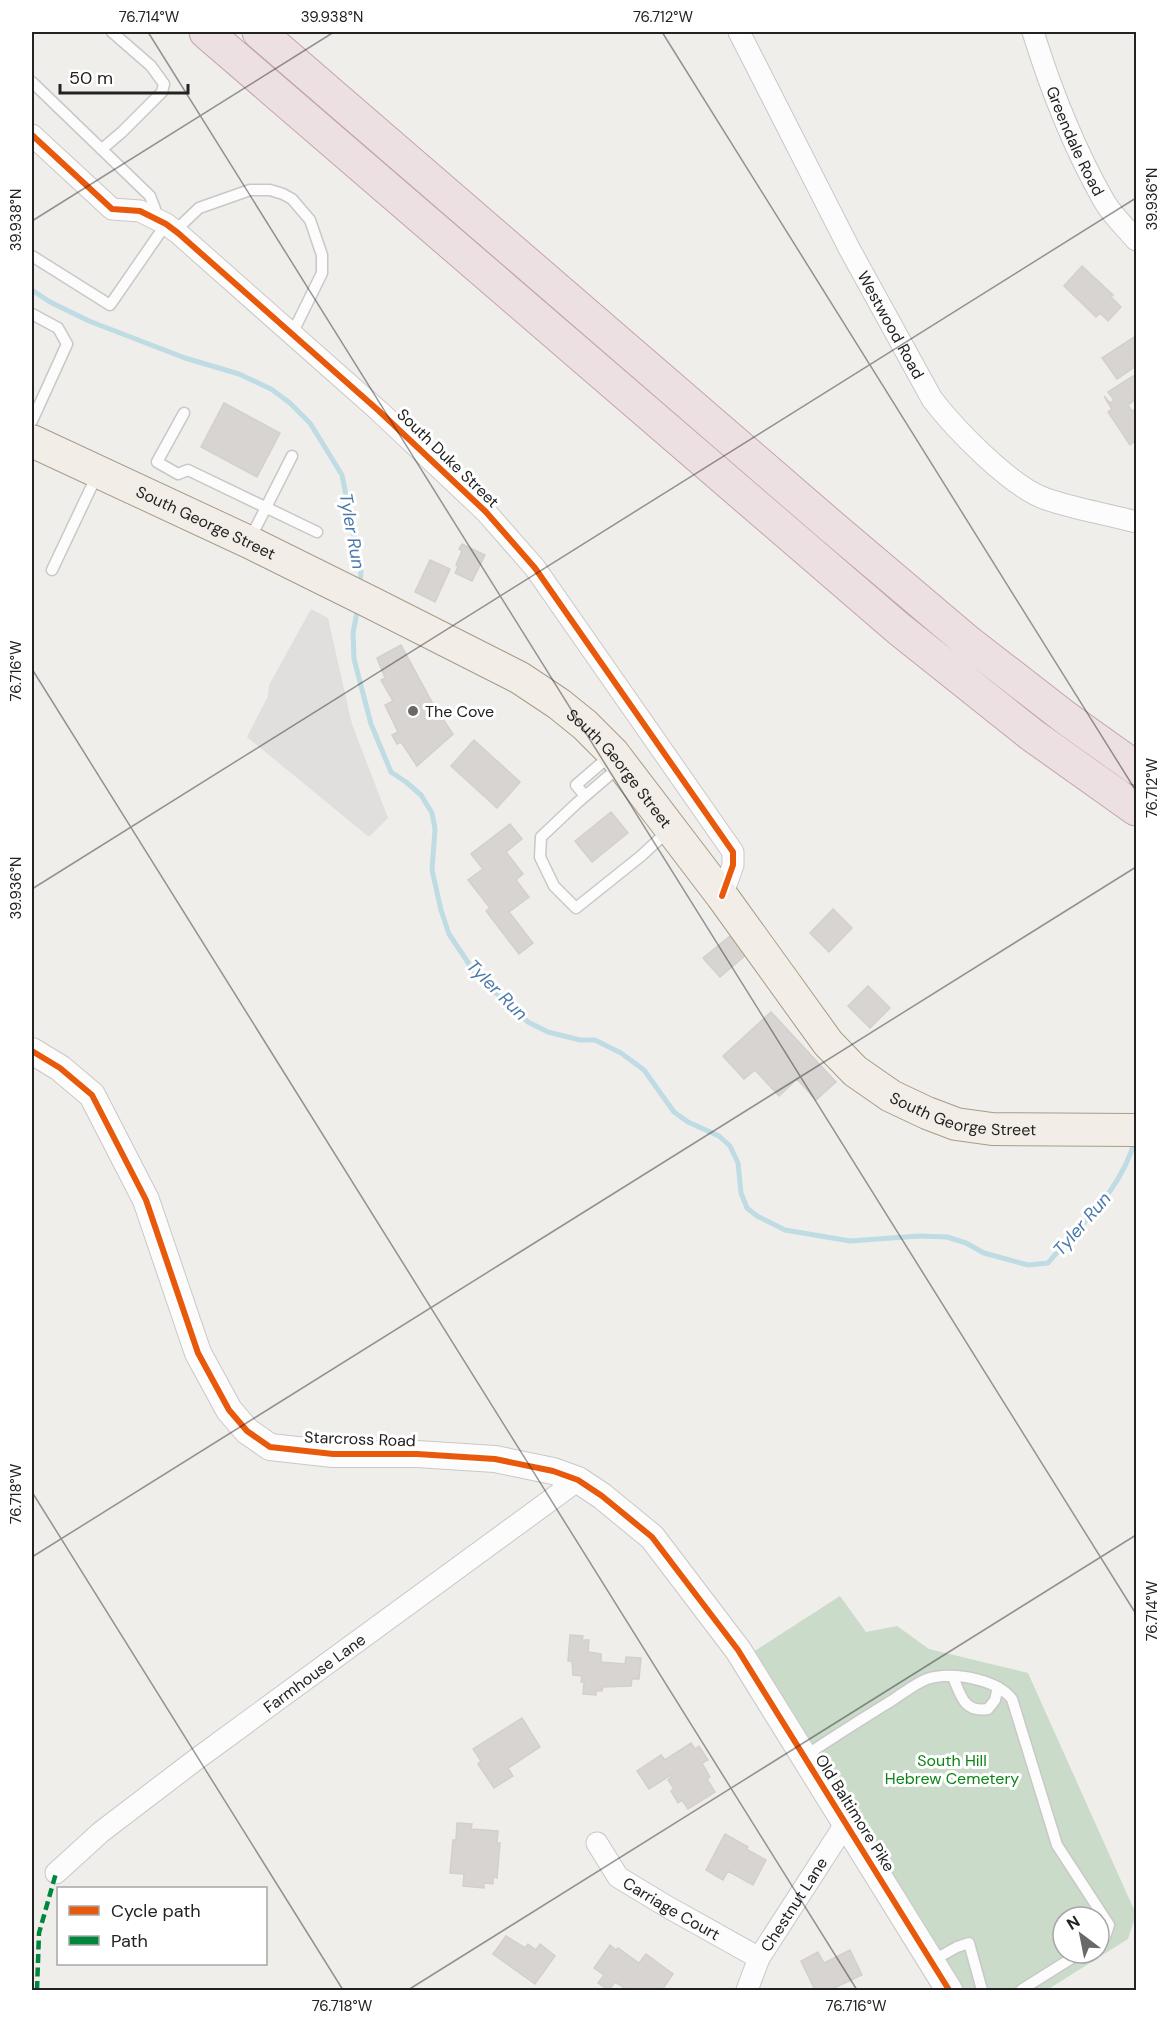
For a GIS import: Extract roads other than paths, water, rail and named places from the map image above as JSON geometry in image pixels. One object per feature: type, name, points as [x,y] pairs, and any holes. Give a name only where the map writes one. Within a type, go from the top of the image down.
[{"type":"highway","points":[[206,32],[899,629],[1032,735],[1137,809]]},
{"type":"highway","points":[[259,32],[968,642],[1066,718],[1137,768]]},
{"type":"main road","name":"South George Street","points":[[32,441],[342,587],[520,678],[559,704],[585,725],[617,759],[722,896],[828,1042],[855,1071],[891,1096],[946,1120],[980,1127],[1061,1131],[1131,1130]]},
{"type":"street","name":"Westwood Road","points":[[739,32],[850,250],[932,399],[949,422],[1014,482],[1045,498],[1137,522]]},
{"type":"street","name":"Greendale Road","points":[[1033,32],[1049,82],[1084,162],[1105,203],[1137,240]]},
{"type":"street","name":"South Duke Street","points":[[32,135],[112,209],[140,212],[165,224],[379,411],[486,512],[535,568],[733,852],[733,865],[722,896]]},
{"type":"street","name":"Starcross Road","points":[[32,1051],[60,1068],[92,1095],[146,1200],[198,1353],[229,1410],[247,1431],[270,1447],[333,1454],[417,1454],[495,1459],[553,1471],[578,1480],[602,1496],[652,1537],[738,1650]]},
{"type":"street","name":"Farmhouse Lane","points":[[56,1873],[101,1832],[194,1761],[578,1480]]},
{"type":"street","name":"Old Baltimore Pike","points":[[738,1650],[950,1990]]},
{"type":"street","name":"Chestnut Lane","points":[[747,1990],[759,1958],[846,1823]]},
{"type":"street","name":"Carriage Court","points":[[597,1843],[618,1877],[759,1958]]},
{"type":"lane","points":[[102,149],[162,92],[164,84],[151,66],[112,32]]},
{"type":"lane","points":[[32,82],[150,196],[165,224]]},
{"type":"lane","points":[[32,256],[110,305],[165,224],[198,208],[250,190],[270,190],[292,199],[309,220],[322,255],[322,273],[292,334]]},
{"type":"lane","points":[[32,314],[58,328],[66,345],[32,421]]},
{"type":"lane","points":[[184,413],[158,462],[178,474],[188,470],[317,532]]},
{"type":"lane","points":[[249,542],[292,456]]},
{"type":"lane","points":[[52,570],[99,472]]},
{"type":"lane","points":[[585,796],[576,785],[617,759]]},
{"type":"lane","points":[[617,759],[585,796],[542,837],[540,857],[554,886],[576,908],[641,856],[670,828]]},
{"type":"lane","points":[[805,1756],[914,1687],[934,1677],[988,1681],[1007,1692],[1012,1699],[1058,1845],[1097,1905]]},
{"type":"lane","points":[[953,1677],[970,1708],[977,1711],[988,1709],[995,1700],[998,1687]]},
{"type":"lane","points":[[931,1962],[969,1943],[982,1990]]},
{"type":"lane","points":[[1021,1990],[1061,1965]]},
{"type":"waterway","name":"Tyler Run","points":[[32,290],[50,302],[89,321],[185,358],[239,374],[271,389],[290,403],[310,423],[342,475],[361,572],[360,586]]},
{"type":"waterway","name":"Tyler Run","points":[[358,607],[353,633],[354,659],[371,724],[391,772],[421,795],[432,813],[435,829],[432,870],[449,934],[473,970],[528,1022],[548,1032],[580,1040],[595,1040],[621,1053],[644,1070],[674,1112],[688,1122],[719,1136],[730,1146],[738,1163],[741,1193],[747,1208],[757,1216],[785,1230],[850,1241],[919,1236],[947,1237],[966,1243],[984,1253],[1028,1265],[1048,1263],[1110,1191],[1120,1176],[1135,1140]]},
{"type":"place","name":"The Cove","points":[[413,711]]},
{"type":"park label","name":"South Hill Hebrew Cemetery","points":[[952,1769]]}]
